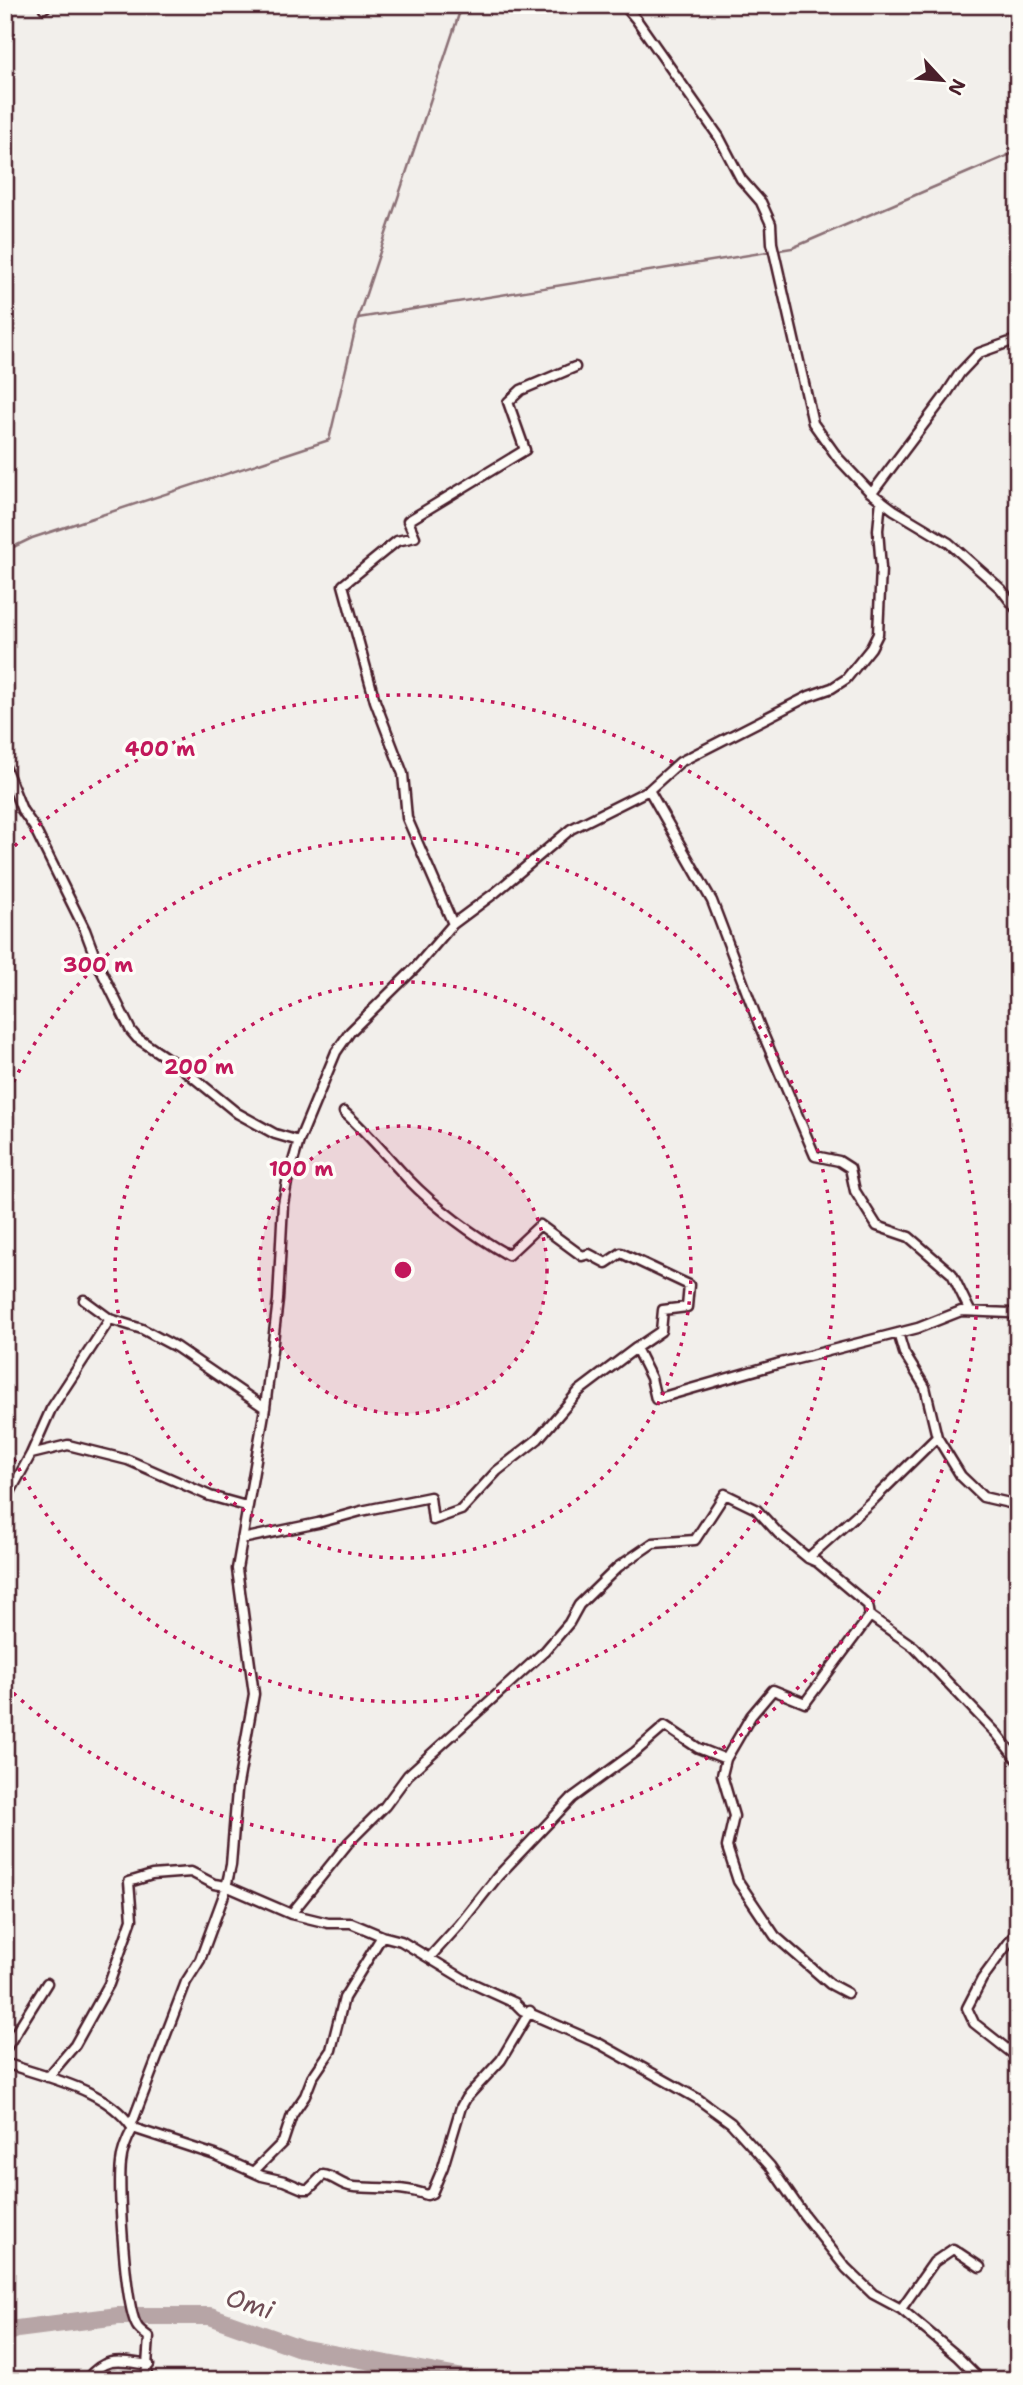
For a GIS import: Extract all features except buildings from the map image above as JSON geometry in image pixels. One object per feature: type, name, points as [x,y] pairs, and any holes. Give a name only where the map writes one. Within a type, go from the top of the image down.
[{"type":"street","points":[[624,5],[719,137],[741,179],[761,202],[771,224],[772,243],[813,423],[838,458],[872,494],[949,543],[1002,589],[1018,611]]},
{"type":"street","points":[[872,494],[960,373],[979,353],[1018,339]]},
{"type":"street","points":[[453,923],[407,818],[403,774],[375,701],[342,585],[397,541],[415,537],[408,521],[526,450],[508,402],[521,390],[575,367]]},
{"type":"street","points":[[146,2380],[149,2337],[136,2325],[130,2298],[120,2183],[124,2150],[186,1982],[200,1960],[231,1865],[237,1790],[254,1694],[237,1569],[265,1408],[278,1300],[282,1217],[287,1182],[299,1141],[336,1052],[349,1032],[416,967],[453,923],[496,892],[571,829],[649,790],[680,762],[809,696],[832,688],[857,667],[878,634],[881,568],[878,518],[881,500]]},
{"type":"street","points":[[878,518],[894,510]]},
{"type":"street","points":[[5,767],[22,810],[34,827],[85,930],[97,962],[131,1031],[237,1113],[275,1133],[299,1141]]},
{"type":"street","points":[[649,790],[712,901],[760,1027],[815,1156],[839,1161],[850,1168],[855,1191],[877,1226],[909,1237],[952,1274],[970,1311]]},
{"type":"street","points":[[242,1539],[430,1497],[433,1520],[461,1510],[498,1471],[538,1439],[579,1391],[661,1331],[663,1310],[687,1307],[689,1285],[621,1253],[606,1263],[589,1254],[582,1256],[540,1225],[508,1255],[437,1205],[409,1180],[365,1130],[344,1112]]},
{"type":"street","points":[[84,1300],[110,1319],[142,1329],[176,1347],[265,1408]]},
{"type":"street","points":[[636,1348],[651,1378],[656,1399],[898,1333],[961,1311],[1010,1313],[1018,1318]]},
{"type":"street","points":[[5,1509],[8,1496],[51,1409],[110,1319]]},
{"type":"street","points":[[898,1333],[904,1353],[925,1387],[937,1437],[961,1476],[983,1497],[1018,1505]]},
{"type":"street","points":[[808,1558],[873,1500],[937,1437]]},
{"type":"street","points":[[31,1454],[68,1445],[128,1460],[211,1496],[246,1506]]},
{"type":"street","points":[[291,1914],[349,1842],[385,1806],[408,1775],[545,1651],[569,1623],[579,1605],[618,1567],[653,1543],[695,1540],[725,1494],[756,1509],[779,1534],[867,1605],[870,1616],[914,1647],[997,1734],[1018,1761]]},
{"type":"street","points":[[847,1993],[830,1984],[775,1936],[738,1881],[727,1847],[734,1816],[722,1774],[726,1759],[751,1716],[773,1690],[805,1703],[870,1616]]},
{"type":"street","points":[[430,1957],[459,1926],[498,1876],[572,1798],[635,1752],[664,1726],[698,1748],[726,1759]]},
{"type":"street","points":[[48,2077],[75,2045],[109,1984],[132,1919],[128,1882],[152,1875],[191,1872],[214,1884],[226,1886],[291,1914],[328,1923],[351,1923],[401,1941],[467,1981],[515,2003],[522,2010],[530,2011],[600,2044],[698,2099],[731,2123],[771,2166],[804,2215],[846,2268],[873,2294],[901,2309],[981,2380]]},
{"type":"street","points":[[1012,2053],[974,2023],[967,2008],[982,1979],[1018,1930]]},
{"type":"street","points":[[253,2172],[270,2152],[283,2142],[292,2115],[306,2096],[312,2078],[331,2050],[344,1997],[382,1936]]},
{"type":"street","points":[[5,2050],[47,1983]]},
{"type":"street","points":[[5,2063],[48,2077],[103,2101],[121,2112],[132,2127],[303,2189],[309,2189],[323,2175],[328,2175],[342,2185],[388,2186],[427,2195],[432,2193],[443,2167],[466,2098],[501,2060],[530,2011]]},
{"type":"street","points":[[901,2309],[934,2262],[953,2249],[980,2267]]},
{"type":"street","points":[[86,2380],[95,2368],[107,2361],[149,2365]]},
{"type":"waterway","points":[[5,551],[32,538],[329,440],[358,318],[462,5]]},
{"type":"waterway","points":[[358,318],[792,248],[1018,151]]},
{"type":"waterway","name":"Omi","points":[[5,2334],[17,2329],[118,2316],[210,2316],[300,2348],[475,2380]]}]
